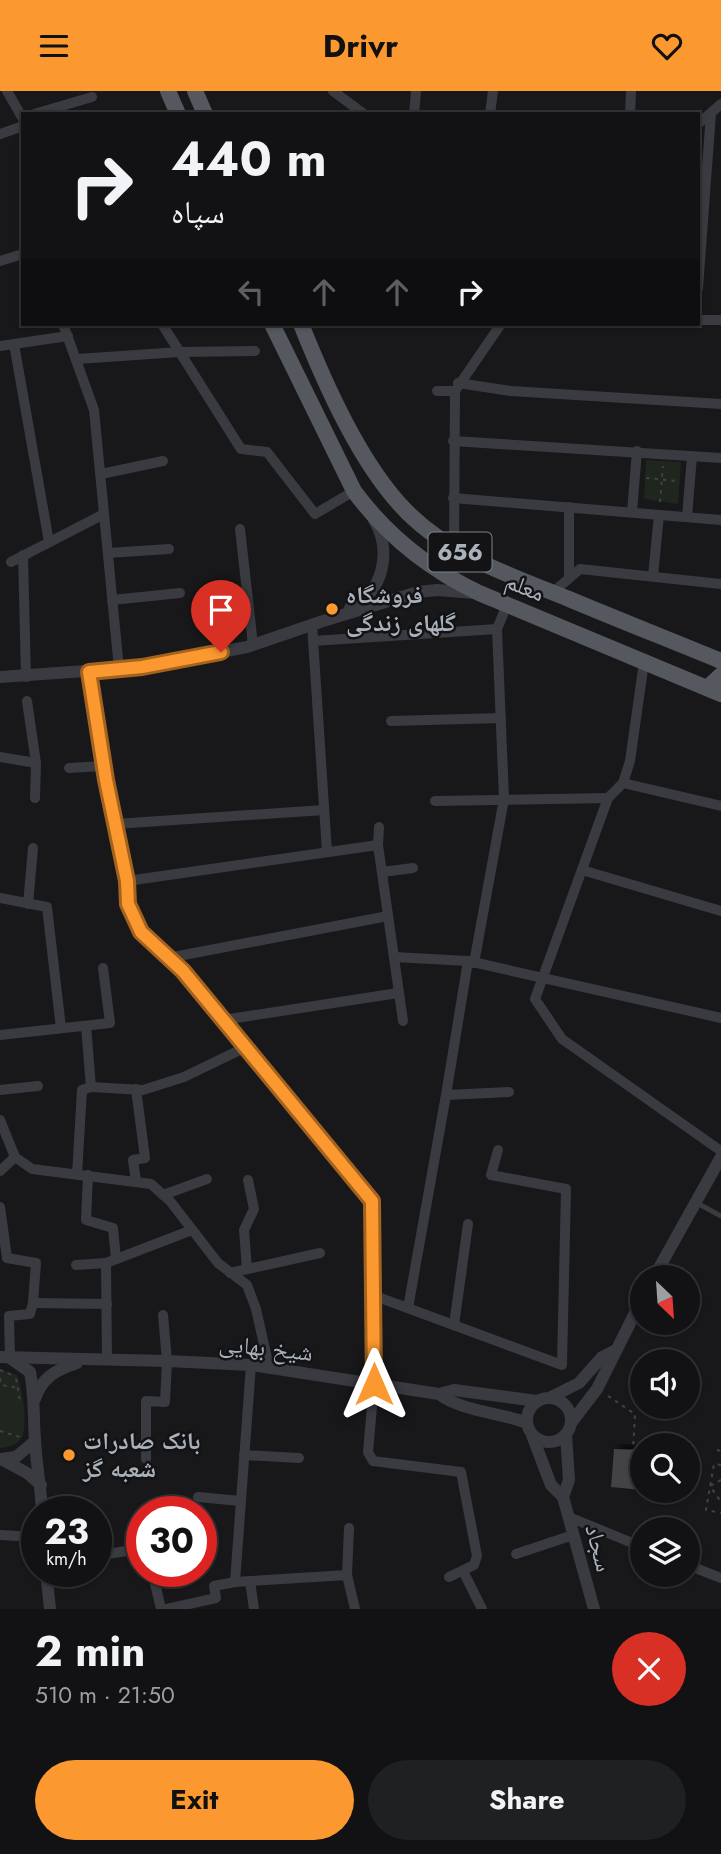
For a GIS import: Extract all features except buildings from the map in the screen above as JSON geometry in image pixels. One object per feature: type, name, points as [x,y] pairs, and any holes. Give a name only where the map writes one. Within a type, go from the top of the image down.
[{"type":"main road","points":[[168,91],[177,112]]},
{"type":"main road","points":[[195,91],[204,112]]},
{"type":"main road","name":"معلم","points":[[273,326],[354,491],[368,510],[411,552],[479,593],[714,691]]},
{"type":"main road","name":"معلم","points":[[305,327],[347,424],[372,469],[407,512],[454,549],[505,574],[721,661]]},
{"type":"main road","points":[[714,691],[721,675]]},
{"type":"street","points":[[6,91],[21,116]]},
{"type":"street","points":[[333,91],[361,112]]},
{"type":"street","points":[[414,112],[415,91]]},
{"type":"street","points":[[491,112],[493,91]]},
{"type":"street","points":[[630,112],[632,91]]},
{"type":"street","points":[[41,112],[92,97]]},
{"type":"street","points":[[700,122],[721,104]]},
{"type":"street","points":[[700,270],[715,135],[711,113]]},
{"type":"street","points":[[0,134],[21,128]]},
{"type":"street","points":[[0,248],[1,260],[21,255]]},
{"type":"street","points":[[700,320],[721,320]]},
{"type":"street","points":[[65,326],[94,410],[119,669]]},
{"type":"street","points":[[163,326],[241,449],[267,452],[315,514],[354,491]]},
{"type":"street","points":[[454,549],[453,440],[456,387],[500,326]]},
{"type":"street","points":[[0,346],[68,336]]},
{"type":"street","points":[[14,344],[49,542]]},
{"type":"street","points":[[77,359],[180,352],[255,351]]},
{"type":"street","points":[[437,391],[456,387],[721,404]]},
{"type":"street","points":[[453,440],[721,459]]},
{"type":"street","points":[[632,512],[637,451]]},
{"type":"street","points":[[687,517],[692,456]]},
{"type":"street","points":[[101,474],[163,461]]},
{"type":"street","points":[[453,498],[721,520]]},
{"type":"street","points":[[569,507],[569,577]]},
{"type":"street","points":[[316,623],[359,604],[380,577],[384,543],[368,510]]},
{"type":"street","points":[[10,562],[104,514]]},
{"type":"street","points":[[653,576],[659,515]]},
{"type":"street","points":[[240,529],[253,645]]},
{"type":"street","points":[[108,554],[169,549]]},
{"type":"street","points":[[23,555],[26,677]]},
{"type":"street","points":[[552,593],[580,569],[721,584]]},
{"type":"street","points":[[0,677],[142,667],[253,645],[418,592],[437,590],[479,593]]},
{"type":"street","points":[[112,600],[180,593]]},
{"type":"street","points":[[408,1308],[471,962],[504,799],[497,629],[507,605]]},
{"type":"street","points":[[316,623],[313,641],[327,852]]},
{"type":"street","points":[[313,641],[497,629]]},
{"type":"street","points":[[644,662],[630,761],[623,783],[608,798],[536,999],[562,1039],[721,1151]]},
{"type":"street","points":[[89,672],[104,767],[127,881],[128,904],[141,932],[183,971],[372,1201],[375,1296],[370,1458],[373,1461],[458,1471],[462,1475],[477,1556],[474,1565],[449,1577]]},
{"type":"street","points":[[27,701],[36,762],[35,798]]},
{"type":"street","points":[[391,721],[500,718]]},
{"type":"street","points":[[0,757],[36,762]]},
{"type":"street","points":[[69,768],[104,767]]},
{"type":"street","points":[[623,783],[721,806]]},
{"type":"street","points":[[435,801],[608,798]]},
{"type":"street","points":[[115,824],[324,810]]},
{"type":"street","points":[[379,827],[378,845],[402,1021]]},
{"type":"street","points":[[127,881],[378,845]]},
{"type":"street","points":[[28,904],[33,848]]},
{"type":"street","points":[[382,872],[413,868]]},
{"type":"street","points":[[582,870],[721,911]]},
{"type":"street","points":[[0,898],[47,907],[61,1028]]},
{"type":"street","points":[[168,958],[388,916]]},
{"type":"street","points":[[394,957],[471,962],[721,1018]]},
{"type":"street","points":[[0,1035],[110,1023],[103,968]]},
{"type":"street","points":[[223,1020],[398,993]]},
{"type":"street","points":[[86,1026],[91,1087]]},
{"type":"street","points":[[107,1359],[107,1304],[113,1227],[86,1220],[82,1090],[91,1087],[143,1090],[184,1077],[246,1047]]},
{"type":"street","points":[[0,1090],[38,1086]]},
{"type":"street","points":[[136,1089],[145,1158],[133,1160],[136,1181]]},
{"type":"street","points":[[446,1095],[509,1092]]},
{"type":"street","points":[[0,1120],[15,1157],[32,1169],[136,1181],[151,1184],[163,1195],[218,1263],[247,1285],[256,1309],[269,1367]]},
{"type":"street","points":[[375,1296],[562,1365],[566,1189],[491,1175],[498,1150]]},
{"type":"street","points":[[0,1171],[15,1157]]},
{"type":"street","points":[[660,1265],[721,1157]]},
{"type":"street","points":[[163,1195],[207,1179]]},
{"type":"street","points":[[247,1269],[244,1230],[254,1209],[248,1180]]},
{"type":"street","points":[[0,1207],[7,1258],[36,1263],[30,1314],[9,1316],[5,1357],[30,1372],[35,1399],[35,1440],[41,1496]]},
{"type":"street","points":[[454,1325],[468,1224]]},
{"type":"street","points":[[76,1265],[111,1261],[192,1230]]},
{"type":"street","points":[[230,1273],[320,1253]]},
{"type":"street","points":[[33,1303],[107,1304]]},
{"type":"street","points":[[146,1459],[146,1401],[165,1402],[167,1361],[163,1315]]},
{"type":"street","points":[[614,1350],[602,1357],[579,1383],[543,1400],[529,1411],[530,1429],[543,1442],[555,1441],[569,1429],[597,1389],[630,1321]]},
{"type":"street","name":"شیخ بهایی","points":[[5,1357],[167,1361],[269,1367],[439,1394],[454,1389],[543,1400]]},
{"type":"street","name":"شیخ بهایی","points":[[35,1399],[39,1386],[47,1377],[86,1360]]},
{"type":"street","points":[[235,1581],[251,1366]]},
{"type":"street","name":"شیخ بهایی","points":[[439,1394],[451,1403],[508,1416],[530,1429]]},
{"type":"street","points":[[543,1400],[561,1401],[570,1411],[569,1429]]},
{"type":"street","name":"سجاد","points":[[530,1429],[551,1485],[564,1497]]},
{"type":"street","name":"سجاد","points":[[569,1429],[569,1480],[564,1497],[594,1609]]},
{"type":"street","points":[[1,1459],[16,1457],[35,1440]]},
{"type":"street","points":[[244,1455],[299,1458]]},
{"type":"street","points":[[1,1459],[27,1473],[41,1485]]},
{"type":"street","points":[[217,1499],[241,1501]]},
{"type":"street","points":[[569,1517],[630,1542]]},
{"type":"street","points":[[349,1528],[347,1575],[355,1609]]},
{"type":"street","points":[[0,1535],[21,1536]]},
{"type":"street","points":[[516,1554],[573,1535]]},
{"type":"street","points":[[463,1570],[482,1609]]},
{"type":"street","points":[[700,1570],[721,1578]]},
{"type":"street","points":[[167,1609],[217,1603],[214,1586],[235,1581],[347,1575]]},
{"type":"street","points":[[250,1581],[254,1609]]},
{"type":"street","points":[[48,1587],[50,1609]]},
{"type":"street","points":[[156,1587],[161,1609]]},
{"type":"lane","points":[[694,1202],[721,1216]]},
{"type":"path","points":[[659,515],[664,454]]},
{"type":"path","points":[[635,476],[690,482]]},
{"type":"path","points":[[0,1370],[15,1377],[20,1405]]},
{"type":"path","points":[[0,1378],[1,1386],[19,1388]]},
{"type":"path","points":[[597,1389],[635,1414],[634,1433]]},
{"type":"path","points":[[0,1431],[21,1437],[12,1444]]},
{"type":"path","points":[[721,1465],[714,1464],[706,1510],[721,1513]]},
{"type":"path","points":[[710,1486],[721,1480]]},
{"type":"path","points":[[710,1486],[721,1503]]},
{"type":"shaded area","points":[[646,460],[681,462],[678,504],[644,499]]},
{"type":"shaded area","points":[[0,1369],[17,1375],[25,1417],[21,1439],[14,1445],[0,1448]]},
{"type":"place","name":"فروشگاه گلهای زندگی","points":[[332,609]]},
{"type":"place","name":"بانک صادرات شعبه گز","points":[[69,1455]]},
{"type":"route","points":[[221,652],[142,667],[89,672],[106,780],[127,881],[128,904],[141,932],[183,971],[372,1201],[374,1384]]}]
